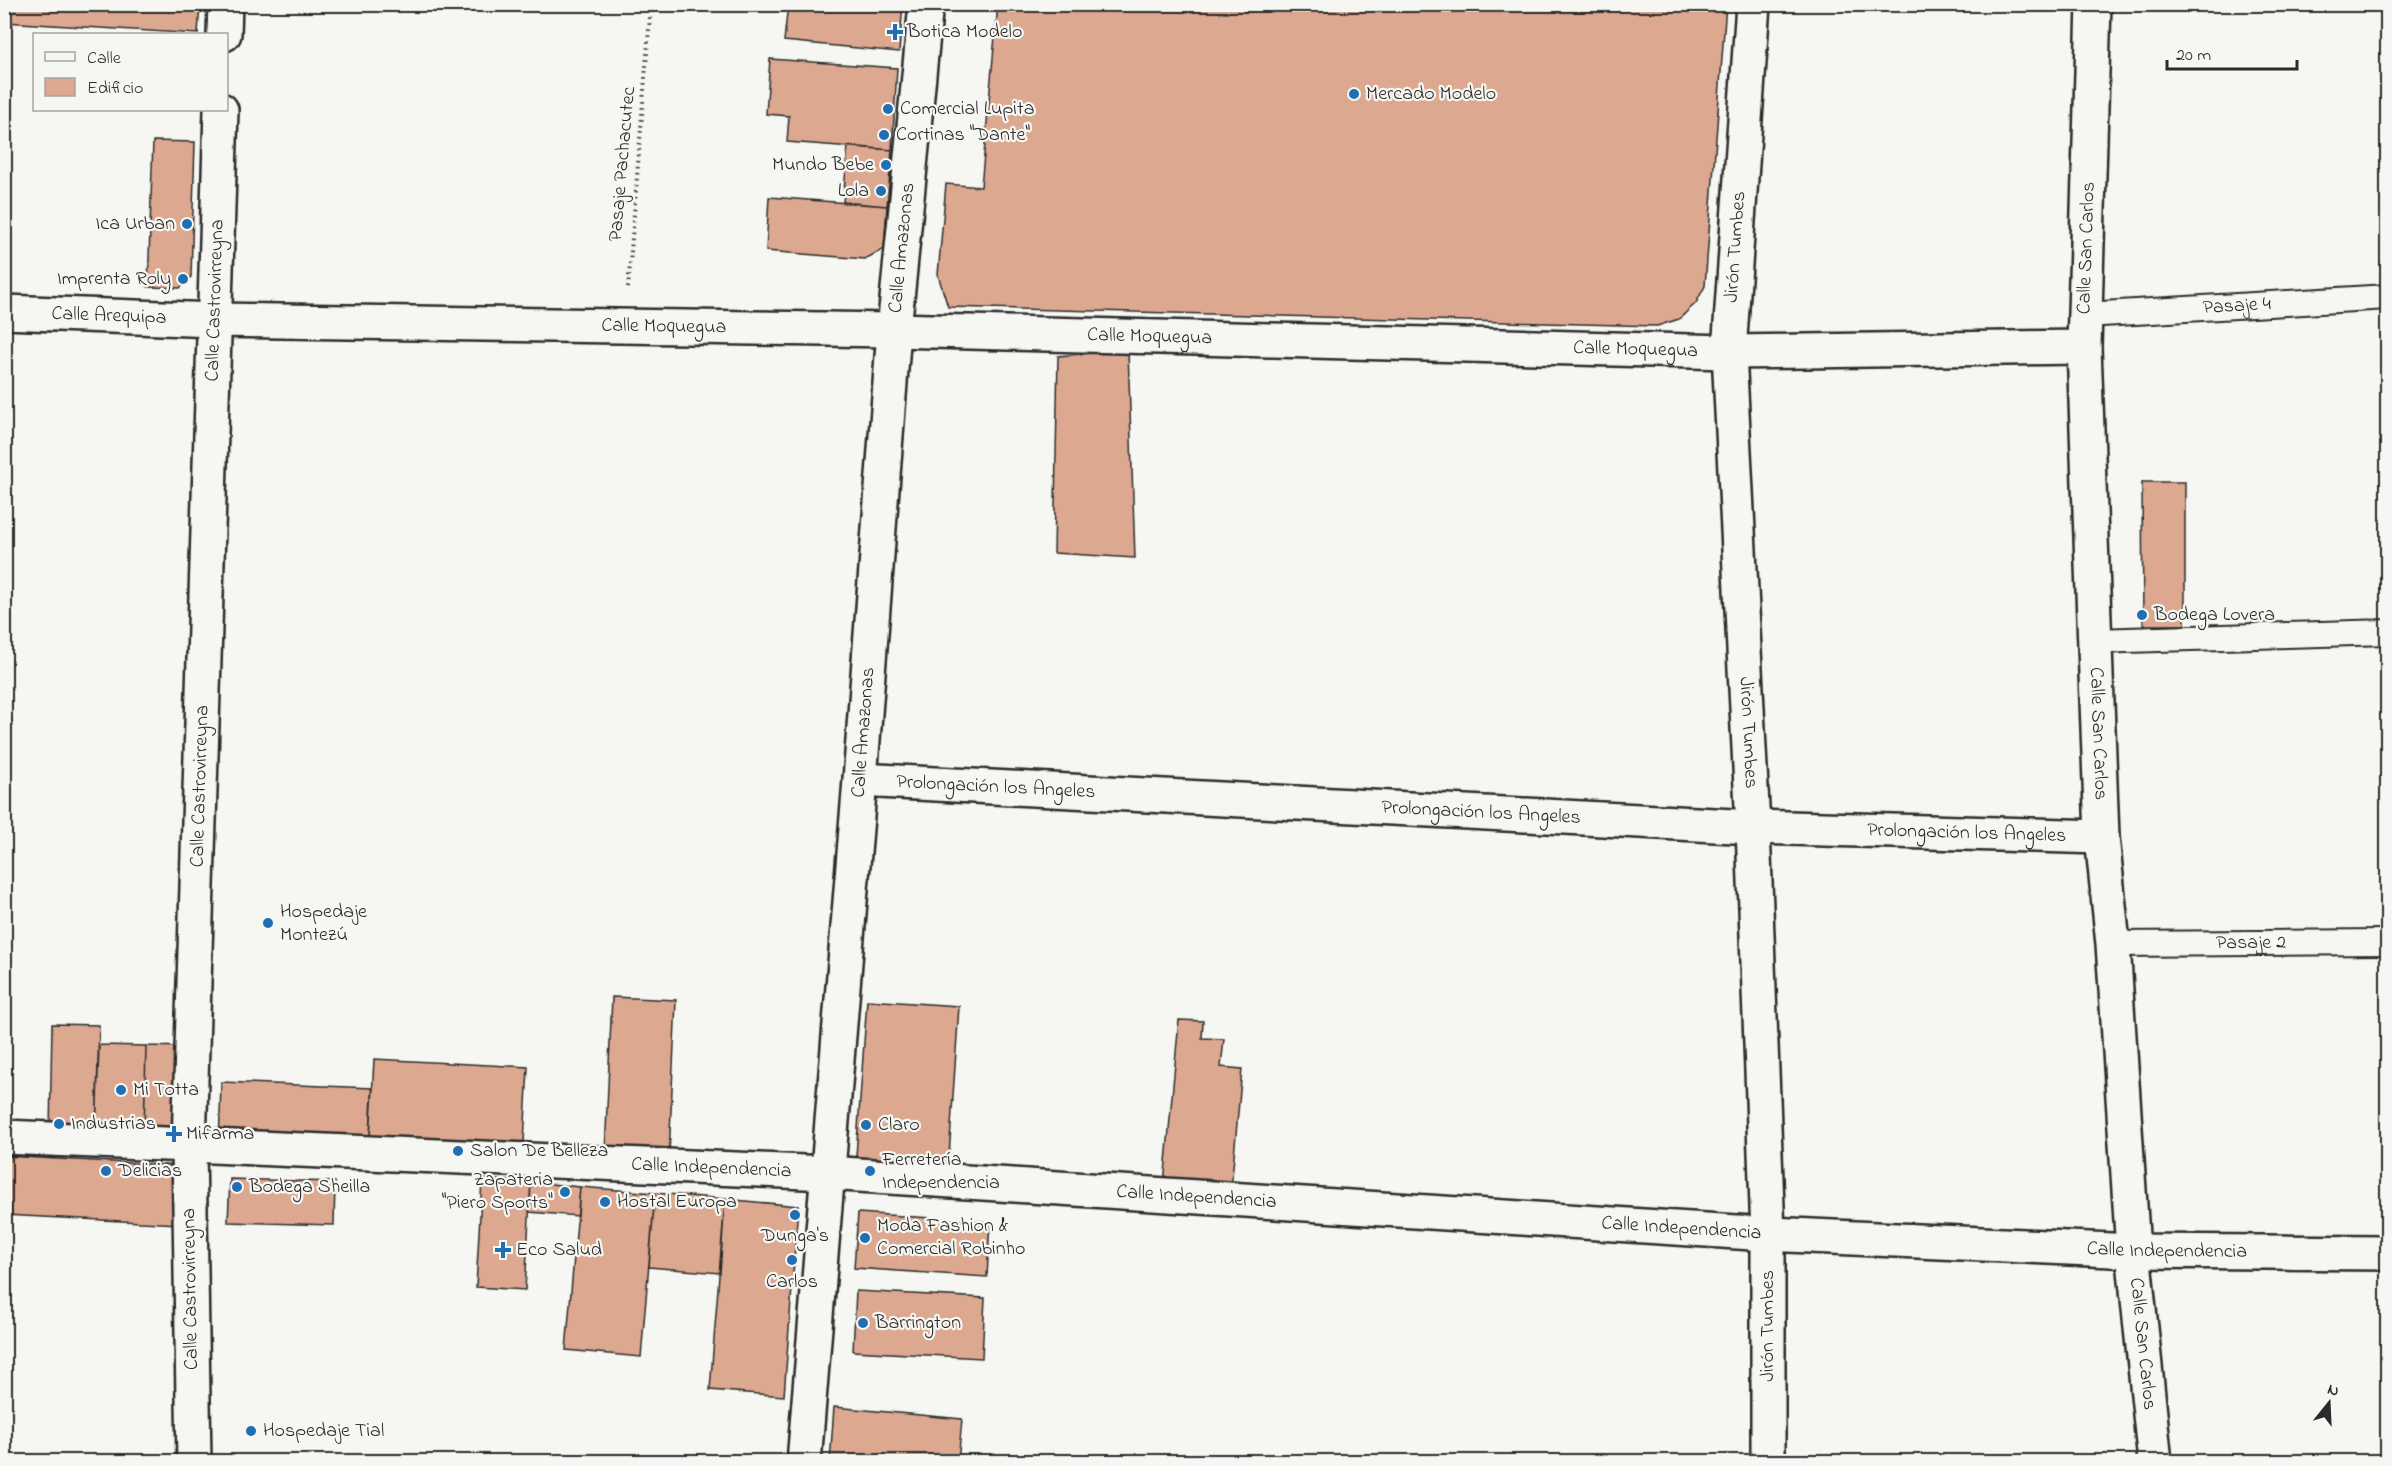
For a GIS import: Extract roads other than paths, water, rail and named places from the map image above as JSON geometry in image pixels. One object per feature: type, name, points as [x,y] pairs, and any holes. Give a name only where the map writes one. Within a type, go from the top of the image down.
[{"type":"street","points":[[224,33],[225,4]]},
{"type":"street","name":"Calle Amazonas","points":[[804,1461],[860,780],[894,330],[926,4]]},
{"type":"street","name":"Jirón Tumbes","points":[[1753,4],[1730,352],[1753,827],[1768,1234],[1768,1461]]},
{"type":"street","name":"Calle San Carlos","points":[[2094,4],[2084,347],[2103,837],[2113,944],[2133,1251],[2155,1461]]},
{"type":"street","name":"Calle Castrovirreyna","points":[[194,1461],[189,1145],[221,111]]},
{"type":"street","name":"Calle Arequipa","points":[[4,312],[215,320]]},
{"type":"street","name":"Calle Moquegua","points":[[215,320],[894,330],[1730,352],[2084,347]]},
{"type":"street","name":"Prolongación los Angeles","points":[[860,780],[1753,827],[2103,837]]},
{"type":"street","name":"Calle Independencia","points":[[4,1137],[827,1173],[1768,1234],[2133,1251],[2388,1253]]},
{"type":"lane","name":"Pasaje 4","points":[[2085,315],[2388,297]]},
{"type":"lane","points":[[2095,641],[2388,632]]},
{"type":"lane","name":"Pasaje 2","points":[[2113,944],[2388,942]]},
{"type":"place","name":"Botica Modelo","points":[[895,32]]},
{"type":"place","name":"Mercado Modelo","points":[[1354,94]]},
{"type":"place","name":"Comercial Lupita","points":[[888,109]]},
{"type":"place","name":"Cortinas \"Dante\"","points":[[884,135]]},
{"type":"place","name":"Mundo Bebe","points":[[886,165]]},
{"type":"place","name":"Lola","points":[[881,191]]},
{"type":"place","name":"Ica Urban","points":[[187,224]]},
{"type":"place","name":"Imprenta Roly","points":[[183,279]]},
{"type":"place","name":"Bodega Lovera","points":[[2142,615]]},
{"type":"place","name":"Hospedaje Montezú","points":[[268,923]]},
{"type":"place","name":"Mi Totta","points":[[121,1090]]},
{"type":"place","name":"Industrias","points":[[59,1124]]},
{"type":"place","name":"Claro","points":[[866,1125]]},
{"type":"place","name":"Mifarma","points":[[174,1134]]},
{"type":"place","name":"Salon De Belleza","points":[[458,1151]]},
{"type":"place","name":"Delicias","points":[[106,1171]]},
{"type":"place","name":"Ferretería Independencia","points":[[870,1171]]},
{"type":"place","name":"Bodega Sheilla","points":[[237,1187]]},
{"type":"place","name":"Zapateria \"Piero Sports\"","points":[[565,1192]]},
{"type":"place","name":"Hostal Europa","points":[[605,1202]]},
{"type":"place","name":"Dunga's","points":[[795,1215]]},
{"type":"place","name":"Moda Fashion & Comercial Robinho","points":[[865,1238]]},
{"type":"place","name":"Eco Salud","points":[[503,1250]]},
{"type":"place","name":"Carlos","points":[[792,1260]]},
{"type":"place","name":"Barrington","points":[[863,1323]]},
{"type":"place","name":"Hospedaje Tial","points":[[251,1431]]}]
